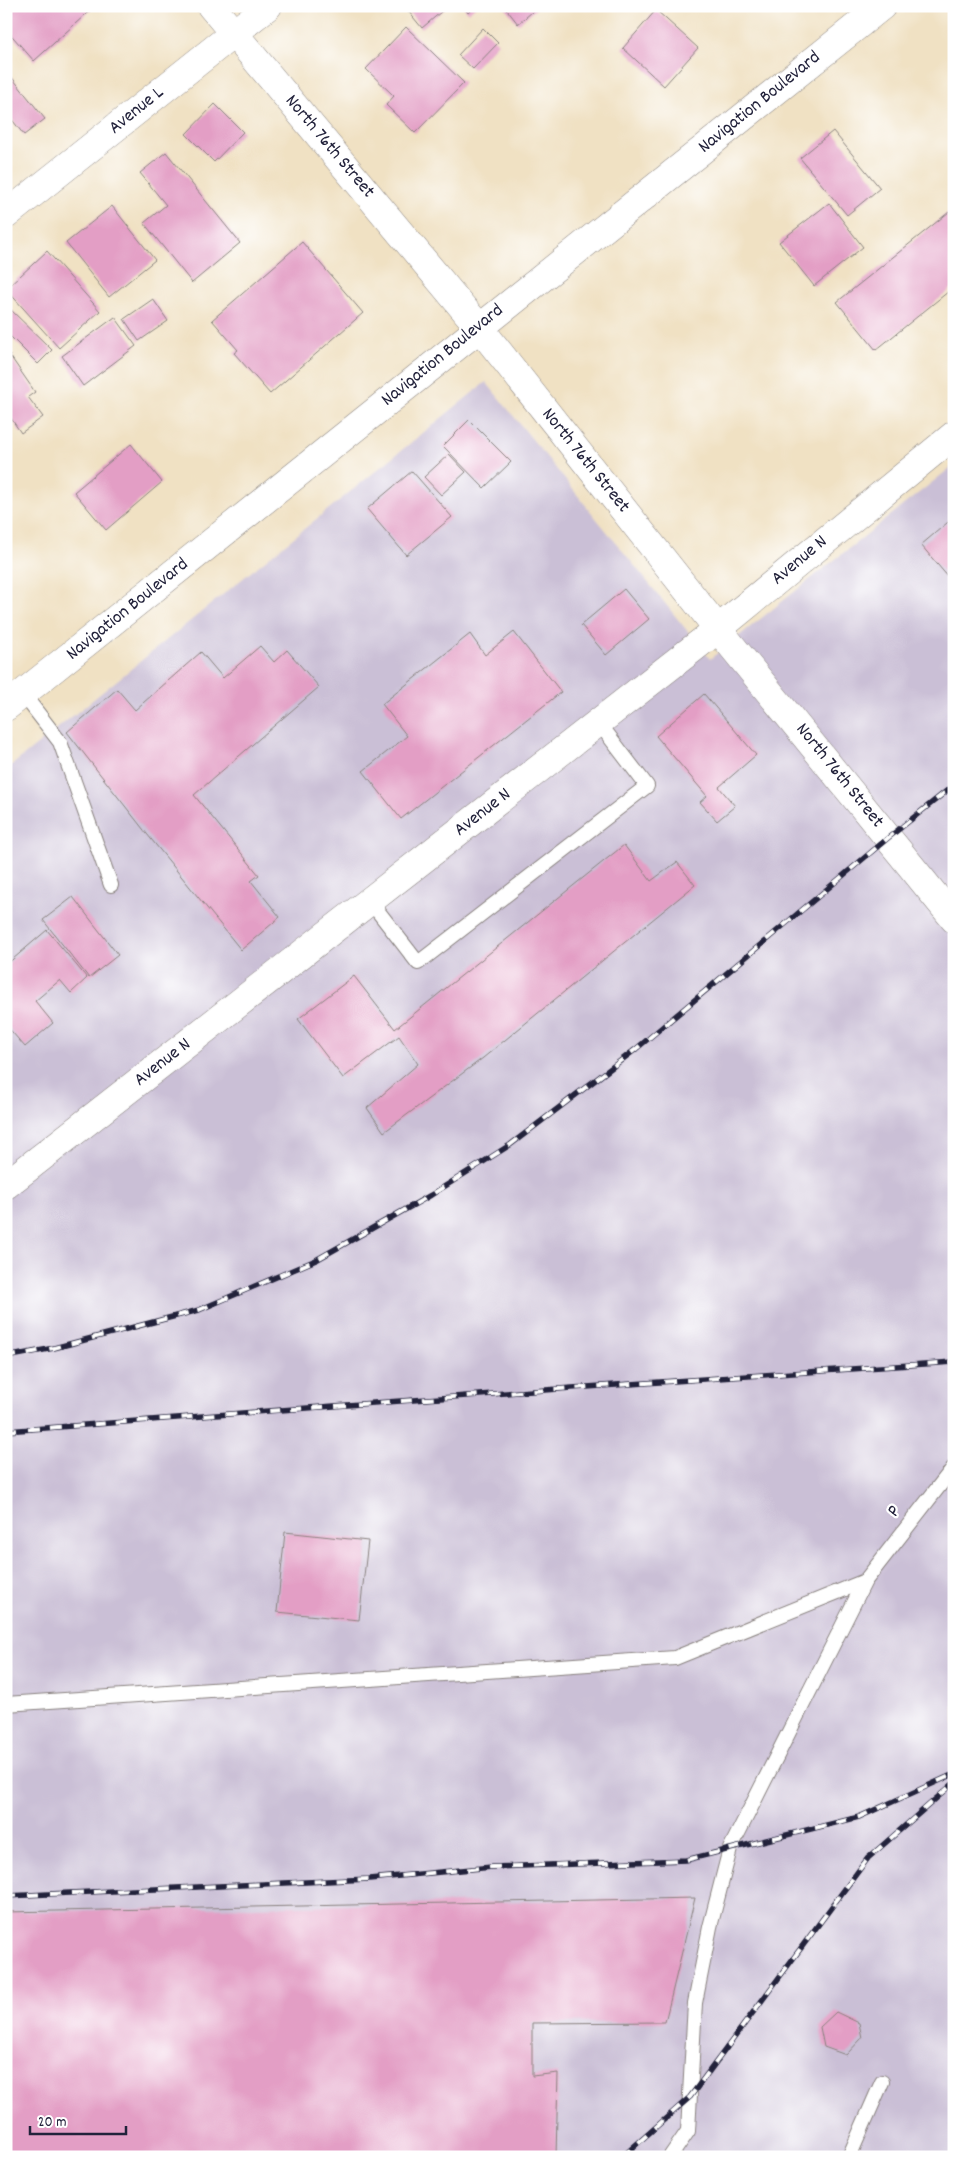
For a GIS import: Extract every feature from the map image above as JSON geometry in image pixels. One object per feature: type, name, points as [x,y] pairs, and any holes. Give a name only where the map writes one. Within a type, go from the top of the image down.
[{"type":"street","name":"North 76th Street","points":[[211,6],[479,327],[718,629],[954,919]]},
{"type":"street","name":"Avenue L","points":[[6,215],[268,6]]},
{"type":"street","name":"Navigation Boulevard","points":[[15,701],[479,327],[882,6]]},
{"type":"street","name":"Avenue N","points":[[6,1185],[718,629],[954,435]]},
{"type":"lane","points":[[15,701],[60,742],[111,885]]},
{"type":"lane","points":[[370,901],[418,963],[647,786],[599,723]]},
{"type":"lane","name":"P","points":[[670,2157],[688,2131],[695,2003],[710,1927],[730,1849],[865,1581],[954,1467]]},
{"type":"lane","points":[[6,1704],[675,1658],[865,1581]]},
{"type":"lane","points":[[849,2157],[882,2082]]},
{"type":"shaded area","points":[[486,382],[710,659],[954,465],[954,2157],[6,2157],[6,770]]},
{"type":"building","points":[[6,6],[95,6],[34,61],[6,29]]},
{"type":"building","points":[[404,6],[448,6],[422,28]]},
{"type":"building","points":[[463,6],[476,6],[468,13]]},
{"type":"building","points":[[504,6],[539,6],[518,24]]},
{"type":"building","points":[[656,10],[698,48],[664,86],[623,48]]},
{"type":"building","points":[[406,27],[464,83],[415,133],[386,105],[394,96],[366,69]]},
{"type":"building","points":[[483,28],[498,43],[473,69],[458,55]]},
{"type":"building","points":[[6,70],[45,119],[24,135],[6,112]]},
{"type":"building","points":[[215,104],[243,132],[214,162],[186,134]]},
{"type":"building","points":[[833,131],[880,188],[847,215],[800,158]]},
{"type":"building","points":[[166,152],[240,243],[192,283],[144,223],[166,205],[140,173]]},
{"type":"building","points":[[829,203],[863,247],[814,286],[779,242]]},
{"type":"building","points":[[112,206],[155,260],[109,297],[66,243]]},
{"type":"building","points":[[949,212],[954,218],[954,287],[876,350],[837,302]]},
{"type":"building","points":[[302,242],[363,313],[270,394],[234,353],[238,350],[212,320]]},
{"type":"building","points":[[47,251],[100,311],[59,348],[6,289]]},
{"type":"building","points":[[153,299],[168,321],[139,341],[124,319]]},
{"type":"building","points":[[6,305],[52,350],[38,364],[6,332]]},
{"type":"building","points":[[115,317],[136,346],[83,386],[62,356]]},
{"type":"building","points":[[6,350],[35,392],[28,397],[43,417],[21,433],[6,411]]},
{"type":"building","points":[[469,420],[511,462],[484,488],[443,446]]},
{"type":"building","points":[[131,444],[162,482],[106,530],[74,492]]},
{"type":"building","points":[[449,454],[466,472],[441,495],[424,477]]},
{"type":"building","points":[[412,471],[452,517],[406,555],[367,509]]},
{"type":"building","points":[[954,517],[954,584],[921,545]]},
{"type":"building","points":[[624,589],[649,619],[606,655],[581,625]]},
{"type":"building","points":[[514,632],[561,692],[401,819],[363,771],[407,736],[382,704],[470,634],[485,655]]},
{"type":"building","points":[[260,646],[274,662],[287,650],[319,687],[194,795],[259,875],[251,881],[280,917],[241,950],[67,732],[117,689],[135,710],[201,652],[223,678]]},
{"type":"building","points":[[704,694],[756,755],[719,787],[735,806],[717,821],[700,802],[707,796],[656,736]]},
{"type":"building","points":[[624,845],[651,881],[677,862],[695,885],[483,1058],[384,1132],[367,1108],[418,1064],[399,1036],[343,1078],[298,1019],[354,976],[395,1029]]},
{"type":"building","points":[[73,897],[118,955],[89,978],[43,920]]},
{"type":"building","points":[[47,930],[87,978],[71,993],[60,980],[35,1001],[53,1023],[25,1047],[6,1025],[6,965]]},
{"type":"building","points":[[285,1532],[368,1541],[359,1620],[277,1612]]},
{"type":"building","points":[[695,1898],[665,2022],[532,2023],[532,2076],[558,2073],[556,2157],[6,2157],[6,1912]]},
{"type":"building","points":[[836,2012],[859,2023],[862,2038],[846,2055],[824,2047],[820,2027]]},
{"type":"railway","points":[[6,1357],[54,1348],[199,1310],[316,1260],[431,1195],[510,1145],[636,1049],[954,785]]},
{"type":"railway","points":[[6,1431],[572,1388],[954,1362]]},
{"type":"railway","points":[[6,1896],[369,1879],[492,1867],[686,1860],[859,1817],[954,1774]]},
{"type":"railway","points":[[622,2157],[690,2097],[868,1858],[954,1783]]}]
